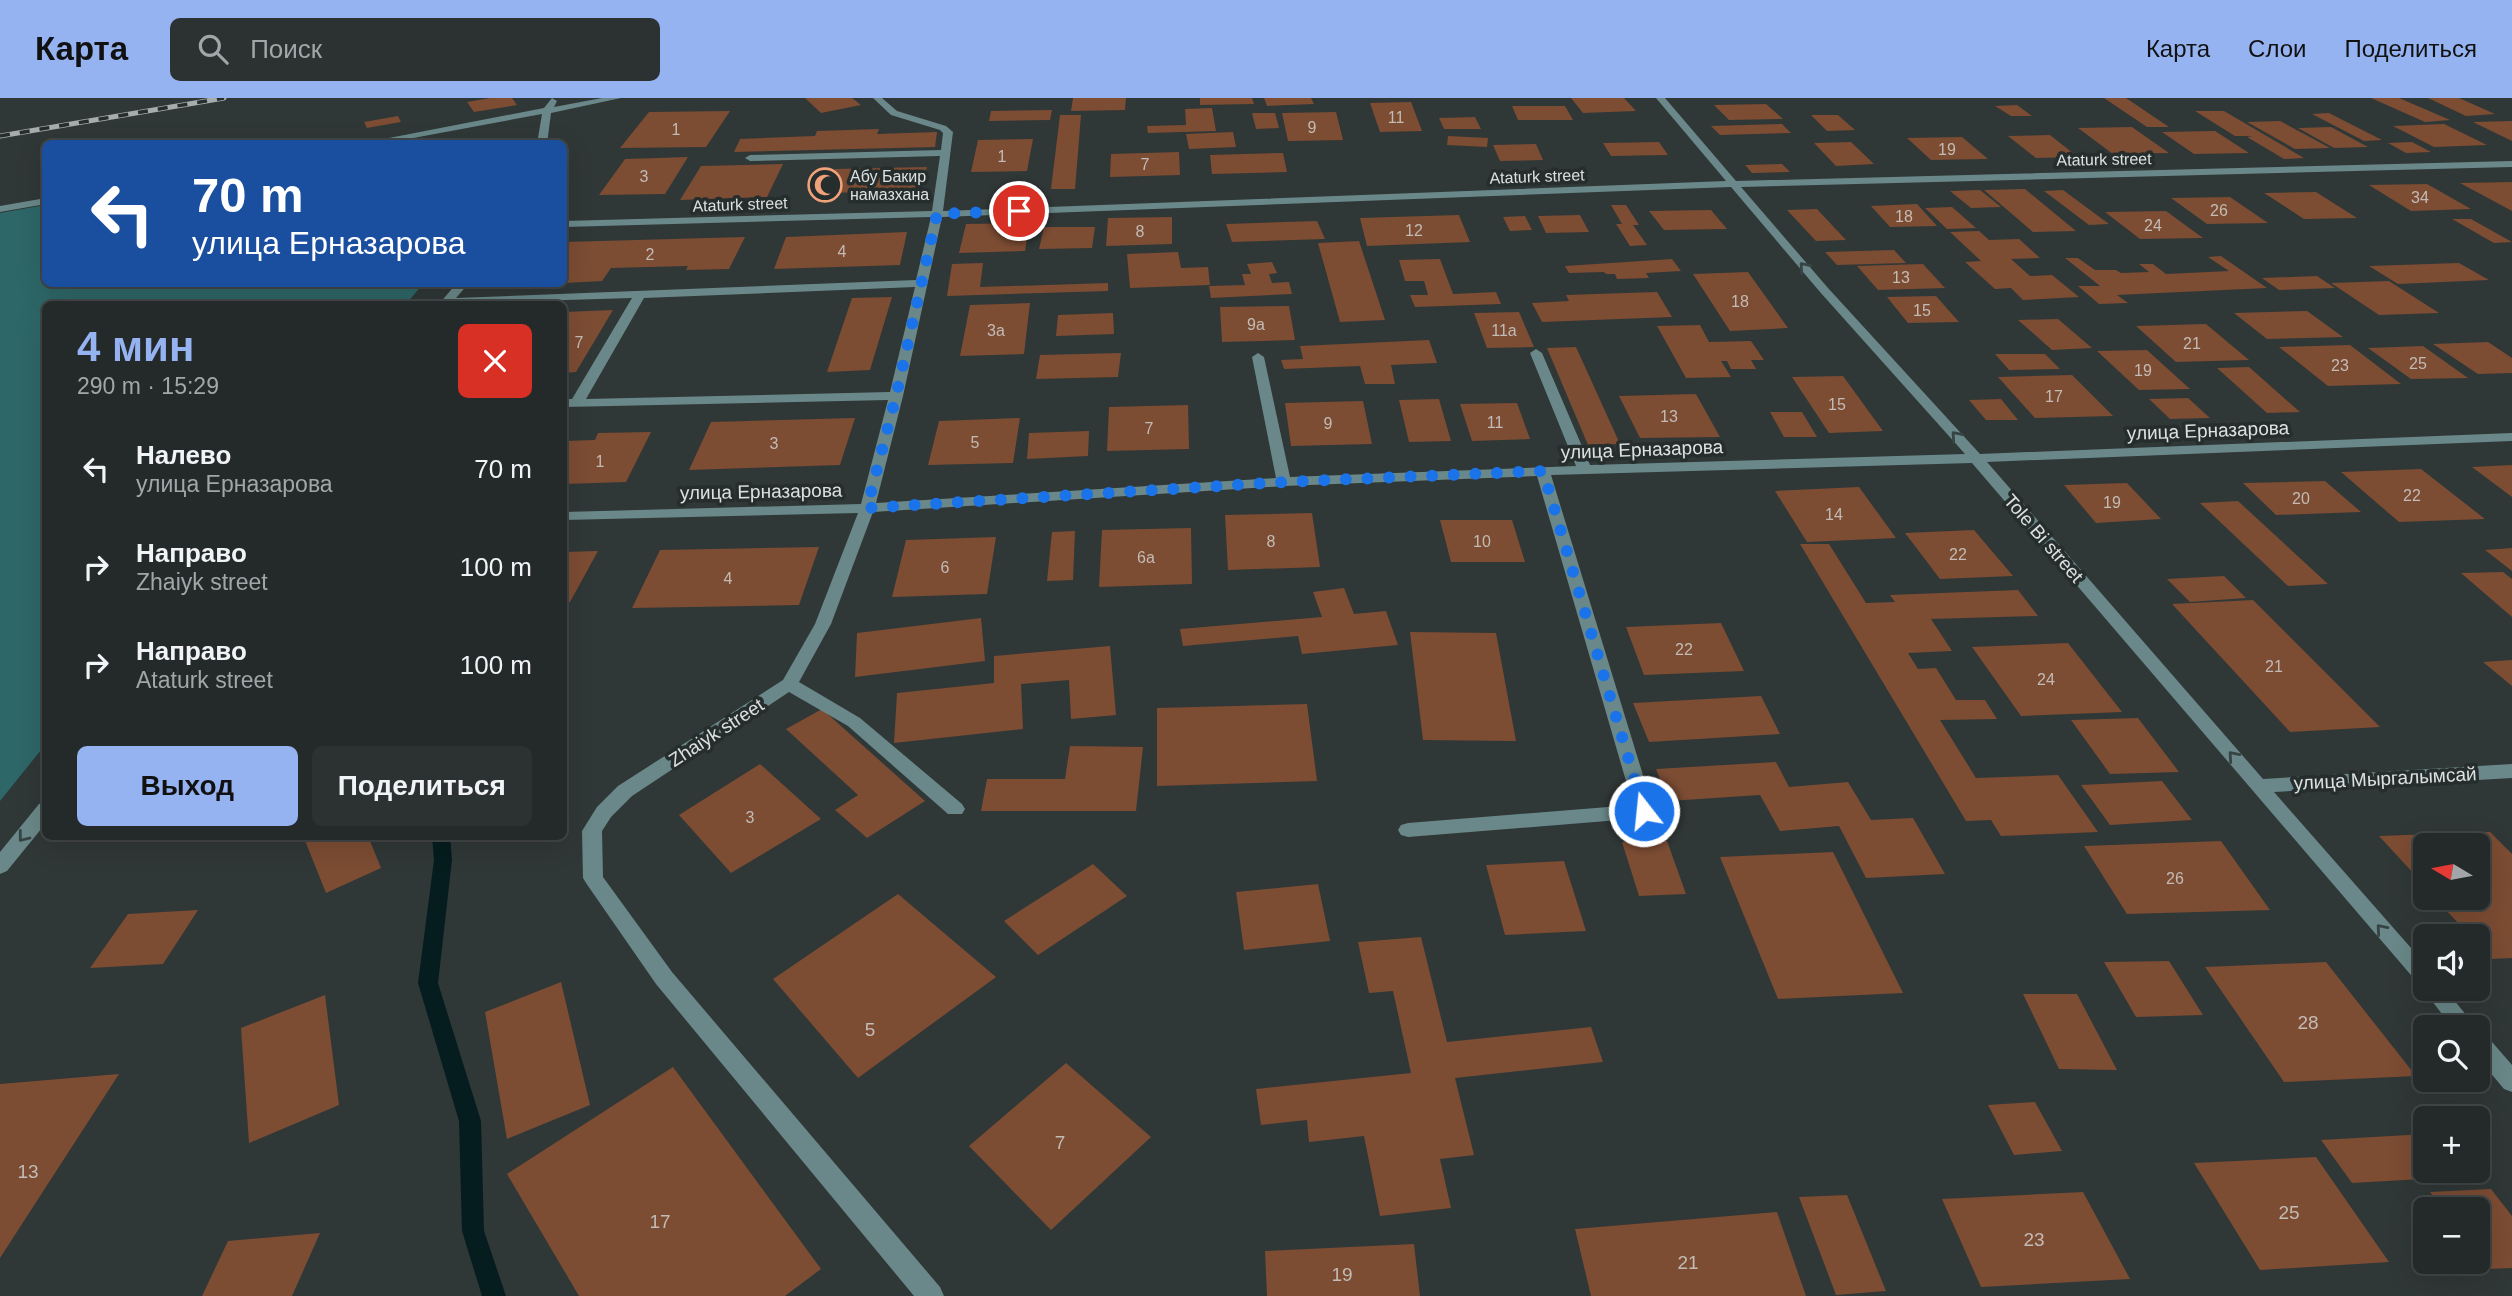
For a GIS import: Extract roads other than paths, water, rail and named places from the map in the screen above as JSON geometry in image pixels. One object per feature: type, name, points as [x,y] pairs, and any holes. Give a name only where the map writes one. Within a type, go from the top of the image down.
[{"type":"street","points":[[543,140],[547,111],[554,98]]},
{"type":"street","points":[[384,140],[617,98]]},
{"type":"street","points":[[750,158],[947,153],[948,132],[943,128],[894,113],[877,98]]},
{"type":"street","name":"Tole Bi street","points":[[1660,98],[1731,184],[1975,458],[2413,966]]},
{"type":"street","name":"Zhaiyk street","points":[[931,1296],[664,978],[593,877],[593,831],[604,812],[625,791],[789,684],[823,624],[867,508],[896,396],[937,214],[947,153]]},
{"type":"street","name":"Ataturk street","points":[[567,224],[937,214],[1731,184],[2512,164]]},
{"type":"street","points":[[0,209],[42,202]]},
{"type":"street","points":[[489,301],[921,283]]},
{"type":"street","points":[[448,301],[459,287]]},
{"type":"street","points":[[570,403],[640,294]]},
{"type":"street","points":[[1536,353],[1586,470]]},
{"type":"street","points":[[1258,357],[1284,482]]},
{"type":"street","points":[[570,403],[896,396]]},
{"type":"street","name":"улица Ерназарова","points":[[567,516],[867,508],[1284,482],[1543,471],[1975,458],[2512,437]]},
{"type":"street","points":[[1408,830],[1644,811],[1543,471]]},
{"type":"street","points":[[789,684],[854,722],[955,809]]},
{"type":"street","name":"улица Мыргалымсай","points":[[2259,786],[2512,771]]},
{"type":"street","points":[[0,866],[42,814]]},
{"type":"street","points":[[2442,1001],[2455,1015]]},
{"type":"street","points":[[2490,1056],[2512,1082]]},
{"type":"waterway","points":[[441,840],[443,860],[428,983],[470,1121],[473,1231],[494,1296]]},
{"type":"railway","points":[[0,136],[224,98]]},
{"type":"place","name":"Абу Бакир намазхана","points":[[825,185]]}]
